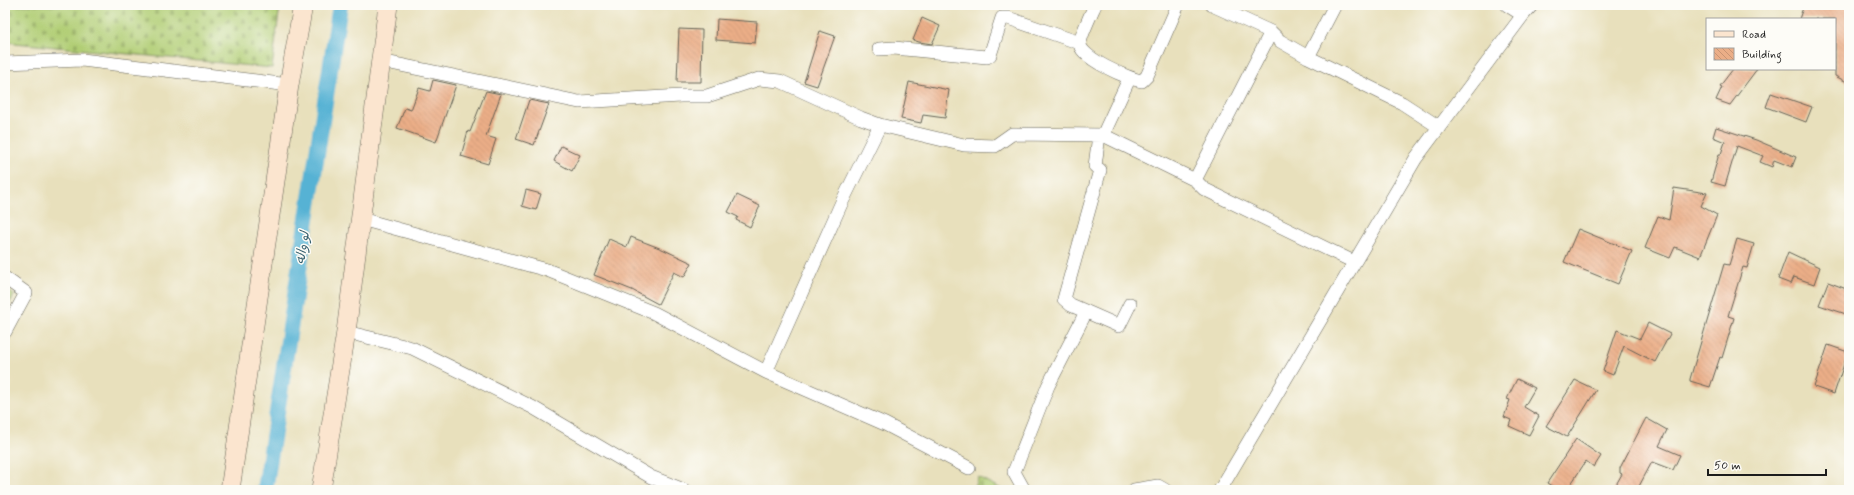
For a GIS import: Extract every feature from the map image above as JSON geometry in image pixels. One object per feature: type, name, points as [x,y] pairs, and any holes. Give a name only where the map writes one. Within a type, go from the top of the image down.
[{"type":"street","points":[[230,490],[289,85],[303,5]]},
{"type":"street","points":[[321,490],[346,332],[388,5]]},
{"type":"street","points":[[1095,5],[1080,43],[1082,50],[1089,57],[1129,79],[1142,81],[1147,76],[1178,5]]},
{"type":"street","points":[[1212,5],[1271,32],[1280,41],[1308,57],[1402,103],[1439,127]]},
{"type":"street","points":[[1308,57],[1335,5]]},
{"type":"street","points":[[1506,5],[1523,15]]},
{"type":"street","points":[[1220,490],[1416,158],[1532,5]]},
{"type":"street","points":[[879,49],[894,48],[986,57],[990,55],[1002,18],[1008,18],[1080,43]]},
{"type":"street","points":[[1195,180],[1271,32]]},
{"type":"street","points":[[5,63],[82,60],[289,85]]},
{"type":"street","points":[[381,61],[579,102],[681,96],[707,96],[759,79],[780,81],[861,118],[880,125],[964,146],[995,146],[1012,134],[1101,135],[1195,180],[1204,189],[1354,262]]},
{"type":"street","points":[[1129,79],[1101,135],[1095,166],[1100,170],[1064,299],[1066,302],[1086,312],[1119,326],[1130,304]]},
{"type":"street","points":[[766,372],[841,204],[880,125]]},
{"type":"street","points":[[360,219],[547,270],[654,313],[766,372],[885,424],[969,468]]},
{"type":"street","points":[[5,278],[26,293],[5,332]]},
{"type":"street","points":[[1024,490],[1014,472],[1048,386],[1086,312]]},
{"type":"street","points":[[346,332],[412,348],[532,407],[651,477],[684,490]]},
{"type":"street","points":[[1134,490],[1158,486],[1165,490]]},
{"type":"green space","points":[[5,5],[280,5],[272,68],[5,42]]},
{"type":"green space","points":[[5,288],[14,295],[5,313]]},
{"type":"green space","points":[[978,477],[1003,490],[973,490]]},
{"type":"building","points":[[1804,5],[1849,5],[1849,83],[1835,76],[1836,18],[1799,18]]},
{"type":"building","points":[[922,18],[940,26],[932,44],[913,40]]},
{"type":"building","points":[[717,19],[757,22],[755,43],[716,40]]},
{"type":"building","points":[[679,29],[702,30],[701,82],[677,82]]},
{"type":"building","points":[[820,31],[835,36],[817,86],[804,82]]},
{"type":"building","points":[[1732,70],[1756,70],[1730,105],[1716,100],[1722,87],[1720,86]]},
{"type":"building","points":[[433,80],[456,85],[436,142],[397,128],[405,108],[411,110],[419,88],[430,91]]},
{"type":"building","points":[[909,82],[949,90],[945,118],[923,115],[921,123],[901,119]]},
{"type":"building","points":[[486,91],[501,94],[486,136],[496,139],[488,164],[461,156],[468,131],[470,132]]},
{"type":"building","points":[[1771,93],[1812,107],[1806,122],[1766,107]]},
{"type":"building","points":[[529,100],[549,104],[534,145],[516,139]]},
{"type":"building","points":[[1716,127],[1756,140],[1796,157],[1792,167],[1774,160],[1772,167],[1760,162],[1763,156],[1737,146],[1725,186],[1711,182],[1719,154],[1721,154],[1725,142],[1713,137]]},
{"type":"building","points":[[561,146],[580,155],[572,171],[554,161]]},
{"type":"building","points":[[1674,188],[1707,193],[1701,206],[1717,215],[1700,257],[1675,247],[1670,258],[1645,248],[1658,216],[1669,220]]},
{"type":"building","points":[[526,190],[541,194],[536,210],[522,206]]},
{"type":"building","points":[[737,195],[760,206],[750,227],[736,220],[738,217],[728,212]]},
{"type":"building","points":[[1578,229],[1632,251],[1618,284],[1564,262]]},
{"type":"building","points":[[631,237],[692,263],[684,277],[674,272],[658,304],[632,290],[594,275],[609,239],[627,247]]},
{"type":"building","points":[[1737,239],[1754,244],[1747,268],[1743,267],[1728,316],[1734,318],[1722,358],[1720,357],[1710,387],[1690,381],[1690,379],[1724,264],[1729,265]]},
{"type":"building","points":[[1788,252],[1820,267],[1814,284],[1794,277],[1791,284],[1778,279]]},
{"type":"building","points":[[1828,282],[1849,290],[1849,315],[1819,305]]},
{"type":"building","points":[[1648,323],[1670,334],[1655,362],[1624,346],[1613,375],[1603,371],[1617,330],[1640,339]]},
{"type":"building","points":[[1828,345],[1848,352],[1834,394],[1814,387]]},
{"type":"building","points":[[1517,379],[1535,388],[1524,407],[1539,416],[1529,435],[1509,426],[1511,420],[1504,417],[1510,400],[1507,399]]},
{"type":"building","points":[[1575,380],[1596,390],[1567,437],[1546,426]]},
{"type":"building","points":[[1646,418],[1667,430],[1659,446],[1680,455],[1673,470],[1652,462],[1637,490],[1613,490],[1622,474],[1620,473],[1620,468]]},
{"type":"building","points":[[1576,439],[1601,456],[1594,467],[1586,461],[1567,490],[1558,490],[1547,483]]},
{"type":"waterway","name":"لو واله","points":[[265,490],[340,5]]}]
